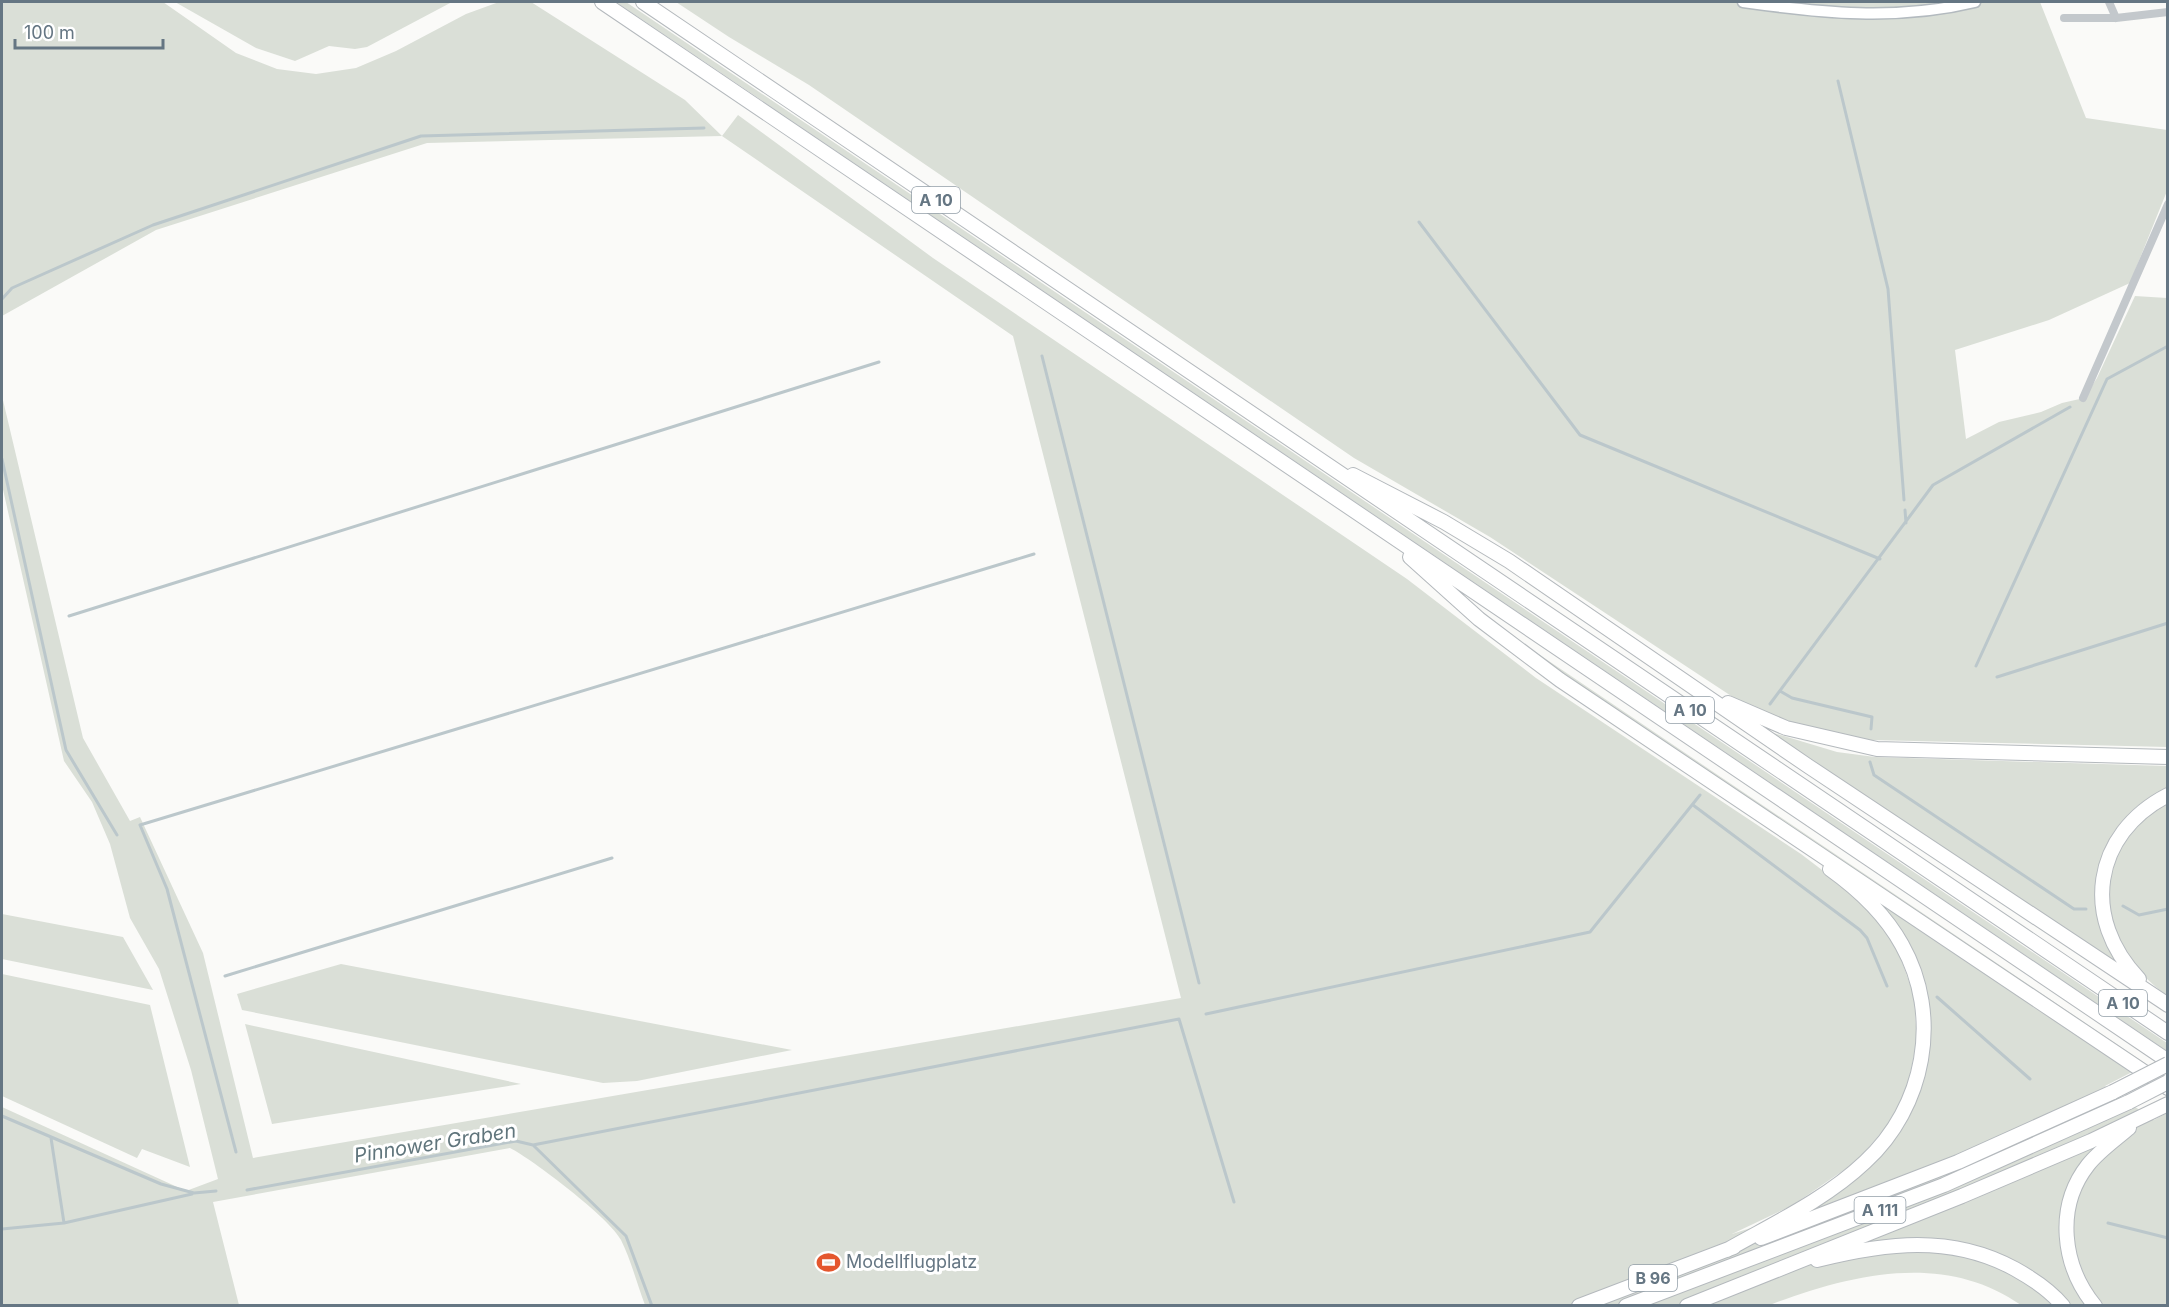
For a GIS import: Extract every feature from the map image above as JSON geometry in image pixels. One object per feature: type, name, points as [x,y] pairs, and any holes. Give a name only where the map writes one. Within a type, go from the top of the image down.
[{"type":"highway","name":"A 10","points":[[602,2],[2168,1063]]},
{"type":"highway","name":"A 10","points":[[643,2],[2168,1034]]},
{"type":"highway","points":[[1301,448],[1420,509],[1481,544],[2166,1004]]},
{"type":"highway","points":[[1375,525],[1499,635],[1562,681],[2168,1088]]},
{"type":"highway","points":[[1626,641],[1746,712],[1786,728],[1827,739],[1888,750],[2168,757]]},
{"type":"highway","points":[[2166,1004],[2135,976],[2112,944],[2104,922],[2102,892],[2108,860],[2120,835],[2136,816],[2168,795]]},
{"type":"highway","points":[[1727,1250],[1831,1188],[1876,1151],[1896,1126],[1910,1098],[1923,1044],[1923,1010],[1918,986],[1906,952],[1894,932],[1854,888],[1745,804]]},
{"type":"highway","name":"A 111","points":[[1727,1250],[1948,1166],[2114,1092],[2168,1063]]},
{"type":"highway","name":"A 111","points":[[1626,1305],[1944,1185],[2129,1102],[2168,1082]]},
{"type":"highway","points":[[1687,1305],[1970,1192],[2168,1104]]},
{"type":"highway","points":[[2095,1305],[2081,1287],[2069,1255],[2066,1227],[2070,1202],[2077,1184],[2092,1161],[2147,1114]]},
{"type":"highway","points":[[1774,1270],[1892,1244],[1934,1244],[1979,1253],[2001,1261],[2052,1293],[2063,1305]]},
{"type":"highway","name":"B 96","points":[[1579,1305],[1727,1250]]},
{"type":"main road","points":[[1743,2],[1825,12],[1868,14],[1909,12],[1975,2]]},
{"type":"street","points":[[2109,2],[2116,18]]},
{"type":"street","points":[[2064,18],[2116,18],[2168,12]]},
{"type":"street","points":[[2083,398],[2168,204]]},
{"type":"shaded area","points":[[2,2],[163,2],[236,53],[277,69],[316,74],[356,68],[396,51],[466,14],[499,2],[531,2],[685,100],[722,136],[427,143],[156,230],[2,316]]},
{"type":"shaded area","points":[[175,2],[452,2],[367,47],[355,49],[329,46],[295,61],[256,48]]},
{"type":"shaded area","points":[[616,2],[626,2],[2167,1043],[2167,1051]]},
{"type":"shaded area","points":[[676,2],[2040,2],[2086,118],[2167,130],[2167,191],[2130,283],[2049,320],[1955,350],[1966,439],[1999,422],[2084,398],[2097,378],[2135,296],[2167,298],[2167,747],[1871,740],[1821,731],[1751,709],[1490,537],[1354,458],[809,85]]},
{"type":"shaded area","points":[[738,115],[933,258],[1407,579],[1536,678],[1801,854],[1843,886],[1876,918],[1899,953],[1914,996],[1917,1042],[1906,1092],[1892,1120],[1857,1161],[1793,1205],[1732,1234],[1806,1210],[1869,1167],[1904,1125],[1918,1093],[1927,1003],[1866,889],[2134,1071],[2105,1086],[2154,1120],[2167,1113],[2167,1305],[2021,1305],[1991,1288],[1960,1278],[1929,1273],[1896,1273],[1864,1277],[1831,1285],[1767,1306],[645,1305],[625,1248],[614,1230],[570,1190],[510,1148],[213,1202],[239,1305],[2,1305],[2,1107],[186,1191],[218,1179],[191,1070],[159,969],[130,918],[110,844],[92,802],[64,761],[2,485],[2,396],[83,738],[130,821],[140,817],[203,953],[253,1158],[1181,998],[1013,336],[722,136]]},
{"type":"shaded area","points":[[1531,649],[2167,1078],[2167,1084],[1540,659]]},
{"type":"shaded area","points":[[1767,731],[1837,752],[1875,757],[2167,766],[2167,788],[2141,803],[2121,822],[2107,845],[2099,869],[2097,895],[2100,921],[2109,948],[2123,973]]},
{"type":"shaded area","points":[[2167,801],[2167,996],[2138,970],[2120,946],[2111,917],[2109,897],[2116,860],[2125,843],[2150,813]]},
{"type":"shaded area","points":[[2,914],[123,937],[153,990],[2,959]]},
{"type":"shaded area","points":[[341,964],[792,1050],[637,1081],[603,1083],[242,1010],[237,994]]},
{"type":"shaded area","points":[[2,974],[150,1005],[190,1167],[142,1149],[137,1158],[2,1096]]},
{"type":"shaded area","points":[[245,1024],[521,1084],[272,1124]]},
{"type":"waterway","points":[[1838,81],[1888,289],[1904,500]]},
{"type":"waterway","points":[[2,299],[12,288],[153,225],[421,136],[704,128]]},
{"type":"waterway","points":[[1419,222],[1580,435],[1880,559]]},
{"type":"waterway","points":[[1976,666],[2107,379],[2168,346]]},
{"type":"waterway","points":[[1042,356],[1199,983]]},
{"type":"waterway","points":[[69,616],[879,362]]},
{"type":"waterway","points":[[1770,704],[1933,485],[2070,407]]},
{"type":"waterway","points":[[2,459],[66,750],[117,835]]},
{"type":"waterway","points":[[1905,510],[1906,523]]},
{"type":"waterway","points":[[236,1152],[167,889],[140,825],[1034,554]]},
{"type":"waterway","points":[[1997,677],[2168,623]]},
{"type":"waterway","points":[[1780,691],[1792,698],[1872,717],[1871,729]]},
{"type":"waterway","points":[[1870,762],[1874,775],[2074,909],[2086,909]]},
{"type":"waterway","points":[[1206,1014],[1590,932],[1700,795]]},
{"type":"waterway","points":[[1693,805],[1860,930],[1867,938],[1887,986]]},
{"type":"waterway","points":[[225,976],[612,858]]},
{"type":"waterway","points":[[2123,906],[2139,915],[2168,909]]},
{"type":"waterway","points":[[1937,997],[2030,1079]]},
{"type":"waterway","points":[[533,1145],[1179,1019],[1234,1202]]},
{"type":"waterway","name":"Pinnower Graben","points":[[2,1116],[161,1184],[194,1193],[216,1191]]},
{"type":"waterway","points":[[51,1138],[64,1223]]},
{"type":"waterway","name":"Pinnower Graben","points":[[247,1190],[516,1141],[533,1145],[626,1236],[652,1306]]},
{"type":"waterway","points":[[2,1229],[64,1223],[192,1194]]},
{"type":"waterway","points":[[2108,1223],[2168,1238]]},
{"type":"place","name":"Modellflugplatz","points":[[828,1262]]}]
